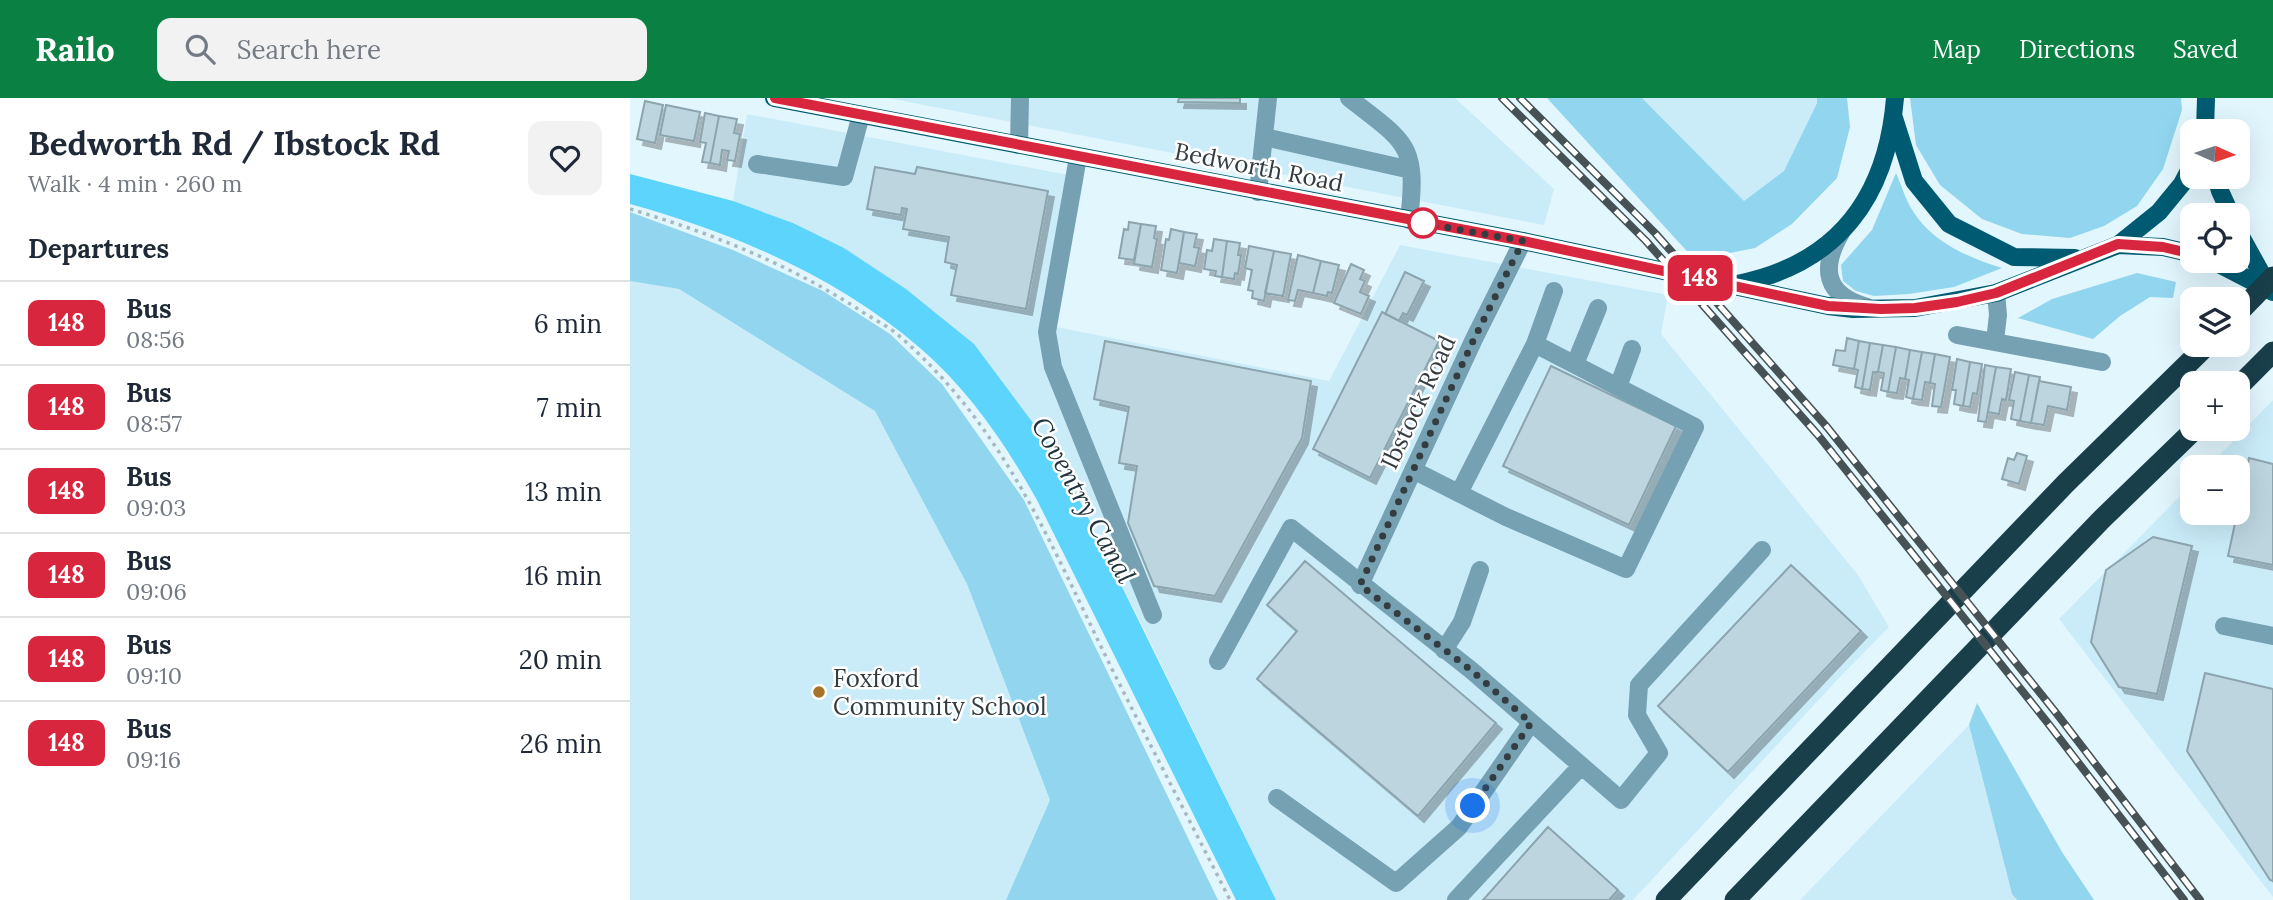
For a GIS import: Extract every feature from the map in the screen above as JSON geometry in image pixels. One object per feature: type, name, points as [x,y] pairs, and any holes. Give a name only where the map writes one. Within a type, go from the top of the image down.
[{"type":"highway","points":[[2250,303],[2272,286]]},
{"type":"highway","points":[[2250,375],[2273,352]]},
{"type":"highway","points":[[1666,900],[2066,483],[2195,357]]},
{"type":"highway","points":[[1735,900],[2102,519],[2183,441]]},
{"type":"main road","name":"Bedworth Road","points":[[774,98],[1523,241],[1828,306],[1915,308],[1996,293],[2118,244]]},
{"type":"main road","points":[[2205,119],[2206,98]]},
{"type":"main road","points":[[1734,284],[1758,279],[1800,262],[1828,244],[1858,214],[1884,162],[1894,105]]},
{"type":"main road","points":[[1894,105],[1914,181],[1948,224],[2014,257],[2082,258]]},
{"type":"main road","points":[[2118,244],[2160,212],[2180,187]]},
{"type":"main road","points":[[2118,244],[2180,251]]},
{"type":"main road","points":[[2250,250],[2272,286]]},
{"type":"main road","points":[[2241,273],[2272,286]]},
{"type":"street","points":[[1019,145],[1020,98]]},
{"type":"street","points":[[1258,192],[1268,98]]},
{"type":"street","points":[[1349,98],[1395,135],[1410,158],[1413,183],[1409,220]]},
{"type":"street","points":[[757,164],[844,177],[862,114]]},
{"type":"street","points":[[1264,137],[1411,170]]},
{"type":"street","points":[[1078,157],[1047,332],[1053,366],[1153,615]]},
{"type":"street","points":[[1841,232],[1829,255],[1830,278],[1835,290],[1853,302],[1881,309]]},
{"type":"street","name":"Ibstock Road","points":[[1360,585],[1474,339],[1523,241]]},
{"type":"street","points":[[1459,493],[1535,344],[1554,290]]},
{"type":"street","points":[[1995,341],[1998,315],[1996,293]]},
{"type":"street","points":[[1575,364],[1598,308]]},
{"type":"street","points":[[1957,335],[2102,362]]},
{"type":"street","points":[[1413,470],[1506,517],[1626,569],[1695,427],[1535,344]]},
{"type":"street","points":[[1618,387],[1632,349]]},
{"type":"street","points":[[1219,661],[1291,528],[1444,650],[1621,800],[1659,753],[1637,715],[1639,685],[1762,550]]},
{"type":"street","points":[[1444,650],[1462,622],[1480,570]]},
{"type":"street","points":[[2224,626],[2273,636]]},
{"type":"street","points":[[1277,798],[1396,883],[1458,827],[1531,723]]},
{"type":"street","points":[[1456,900],[1581,766]]},
{"type":"path","points":[[630,209],[737,246],[825,287],[895,333],[944,380],[979,421],[1028,496],[1230,900]]},
{"type":"shaded area","points":[[888,98],[1455,98],[1554,189],[1544,225]]},
{"type":"shaded area","points":[[1547,98],[1642,98],[1744,201],[1784,171],[1817,98],[1847,98],[1850,127],[1837,178],[1792,224],[1755,248],[1695,260]]},
{"type":"shaded area","points":[[1642,98],[1817,98],[1817,103],[1784,171],[1744,201]]},
{"type":"shaded area","points":[[1910,98],[2181,98],[2182,110],[2163,169],[2137,206],[2104,226],[2070,238],[2022,234],[1982,219],[1940,185],[1916,145]]},
{"type":"shaded area","points":[[747,114],[1084,178],[1056,327],[1329,381],[1400,245],[1668,295],[1661,334],[1858,575],[1889,627],[1633,900],[1276,900],[1144,629],[1051,447],[973,344],[906,289],[844,248],[793,223],[733,201]]},
{"type":"shaded area","points":[[1896,173],[1911,208],[1919,220],[1939,239],[1976,259],[2002,268],[1954,287],[1909,294],[1874,296],[1856,291],[1843,281],[1841,265],[1872,230]]},
{"type":"shaded area","points":[[630,174],[733,201],[793,223],[844,248],[906,289],[974,344],[1051,447],[1068,477],[1276,900],[1236,900],[1037,500],[1013,459],[955,382],[920,348],[888,323],[820,279],[783,260],[708,229],[630,204]]},
{"type":"shaded area","points":[[630,212],[733,250],[823,291],[890,334],[942,384],[1024,500],[1218,900],[1006,900],[1050,800],[967,584],[875,411],[679,289],[630,281]]},
{"type":"shaded area","points":[[2137,273],[2176,282],[2173,298],[2150,297],[2120,316],[2093,339],[2018,318],[2052,299]]},
{"type":"shaded area","name":"Foxford Community School","points":[[630,281],[679,289],[875,411],[967,584],[1050,800],[1006,900],[630,900]]},
{"type":"shaded area","points":[[2273,400],[2273,897],[2059,619],[2180,496],[2180,525],[2250,525],[2250,455],[2220,455],[2233,441],[2250,441],[2250,424]]},
{"type":"shaded area","points":[[1977,703],[2062,852],[2094,900],[2017,900],[2012,894],[1969,725]]},
{"type":"shaded area","points":[[1969,725],[2012,894],[2017,900],[1800,900]]},
{"type":"building","points":[[1179,98],[1240,98],[1240,103],[1178,102]]},
{"type":"building","points":[[645,101],[663,105],[655,143],[637,139]]},
{"type":"building","points":[[666,105],[700,112],[694,141],[660,135]]},
{"type":"building","points":[[705,113],[719,116],[710,163],[702,162],[706,143],[700,142]]},
{"type":"building","points":[[719,116],[737,119],[734,133],[740,134],[735,161],[727,160],[729,151],[722,150],[720,165],[710,163]]},
{"type":"building","points":[[875,167],[915,174],[917,167],[1048,191],[1026,309],[951,295],[957,265],[945,262],[949,237],[903,229],[907,209],[902,208],[901,215],[867,209]]},
{"type":"building","points":[[1129,222],[1141,224],[1134,260],[1119,258],[1124,229],[1128,230]]},
{"type":"building","points":[[1141,224],[1156,226],[1154,238],[1157,239],[1152,267],[1134,264]]},
{"type":"building","points":[[1171,229],[1184,232],[1177,273],[1161,270],[1166,239],[1169,240]]},
{"type":"building","points":[[1184,232],[1197,234],[1194,247],[1199,248],[1195,266],[1179,263]]},
{"type":"building","points":[[1214,239],[1227,241],[1222,277],[1215,276],[1216,271],[1204,269],[1207,250],[1212,251]]},
{"type":"building","points":[[1227,241],[1240,243],[1238,274],[1235,273],[1234,279],[1222,277]]},
{"type":"building","points":[[1249,246],[1274,251],[1264,301],[1252,298],[1253,291],[1248,290],[1252,270],[1245,268]]},
{"type":"building","points":[[1274,251],[1291,254],[1283,296],[1265,293]]},
{"type":"building","points":[[1298,255],[1321,261],[1313,293],[1298,290],[1295,301],[1288,300]]},
{"type":"building","points":[[1321,261],[1339,265],[1332,293],[1328,292],[1327,296],[1313,293]]},
{"type":"building","points":[[1351,264],[1364,270],[1360,279],[1365,281],[1360,292],[1369,296],[1361,314],[1334,303]]},
{"type":"building","points":[[1405,272],[1424,281],[1407,315],[1403,313],[1399,321],[1385,314]]},
{"type":"building","points":[[1382,312],[1439,341],[1370,478],[1313,449]]},
{"type":"building","points":[[1847,338],[1859,341],[1854,369],[1833,365],[1836,350],[1845,351]]},
{"type":"building","points":[[1105,341],[1311,381],[1302,438],[1215,596],[1154,586],[1128,523],[1137,466],[1119,463],[1129,407],[1094,399]]},
{"type":"building","points":[[1859,341],[1870,343],[1862,389],[1855,387],[1858,370],[1854,369]]},
{"type":"building","points":[[1870,343],[1883,345],[1878,372],[1873,372],[1870,390],[1862,389]]},
{"type":"building","points":[[1883,345],[1896,347],[1888,392],[1881,390],[1884,373],[1878,372]]},
{"type":"building","points":[[1896,347],[1910,350],[1905,379],[1900,378],[1897,393],[1888,392]]},
{"type":"building","points":[[1910,350],[1922,352],[1913,399],[1906,397],[1909,380],[1905,379]]},
{"type":"building","points":[[1922,352],[1935,354],[1930,383],[1925,382],[1922,400],[1913,399]]},
{"type":"building","points":[[1935,354],[1950,357],[1941,407],[1932,406],[1935,384],[1930,383]]},
{"type":"building","points":[[1957,359],[1970,362],[1963,406],[1954,404],[1956,390],[1952,390]]},
{"type":"building","points":[[1970,362],[1982,364],[1977,394],[1973,393],[1970,407],[1963,406]]},
{"type":"building","points":[[1985,365],[1996,367],[1986,422],[1978,421]]},
{"type":"building","points":[[1551,366],[1676,426],[1629,525],[1503,466]]},
{"type":"building","points":[[1996,367],[2011,369],[2006,400],[2002,399],[1999,414],[1988,412]]},
{"type":"building","points":[[2015,372],[2029,375],[2020,421],[2011,419],[2014,401],[2009,400]]},
{"type":"building","points":[[2029,375],[2040,377],[2031,423],[2020,421]]},
{"type":"building","points":[[2039,381],[2071,387],[2067,410],[2048,406],[2044,425],[2031,423]]},
{"type":"building","points":[[2017,453],[2027,456],[2019,484],[2002,479],[2008,458],[2014,460]]},
{"type":"building","points":[[2250,458],[2273,464],[2273,565],[2228,556],[2235,525],[2250,525]]},
{"type":"building","points":[[2153,537],[2192,546],[2157,694],[2119,687],[2091,642],[2106,570]]},
{"type":"building","points":[[1305,561],[1496,723],[1418,816],[1257,679],[1297,631],[1267,605]]},
{"type":"building","points":[[1791,565],[1861,631],[1728,772],[1658,706]]},
{"type":"building","points":[[2205,673],[2273,689],[2273,881],[2187,751]]},
{"type":"building","points":[[1548,827],[1618,890],[1609,900],[1483,900]]},
{"type":"railway","points":[[1502,98],[1646,241],[1818,435],[2047,722],[2184,900]]},
{"type":"railway","points":[[1520,98],[1655,233],[1827,427],[2057,714],[2200,900]]},
{"type":"bus line","name":"148","points":[[775,98],[1523,241],[1828,306],[1853,309],[1915,308],[1996,293],[2118,244],[2180,251]]},
{"type":"place","name":"Foxford Community School","points":[[819,692]]},
{"type":"route","points":[[1423,223],[1523,241],[1474,339],[1360,585],[1471,670],[1531,723],[1473,806]]},
{"type":"water label","name":"Coventry Canal","points":[[1084,500]]}]
